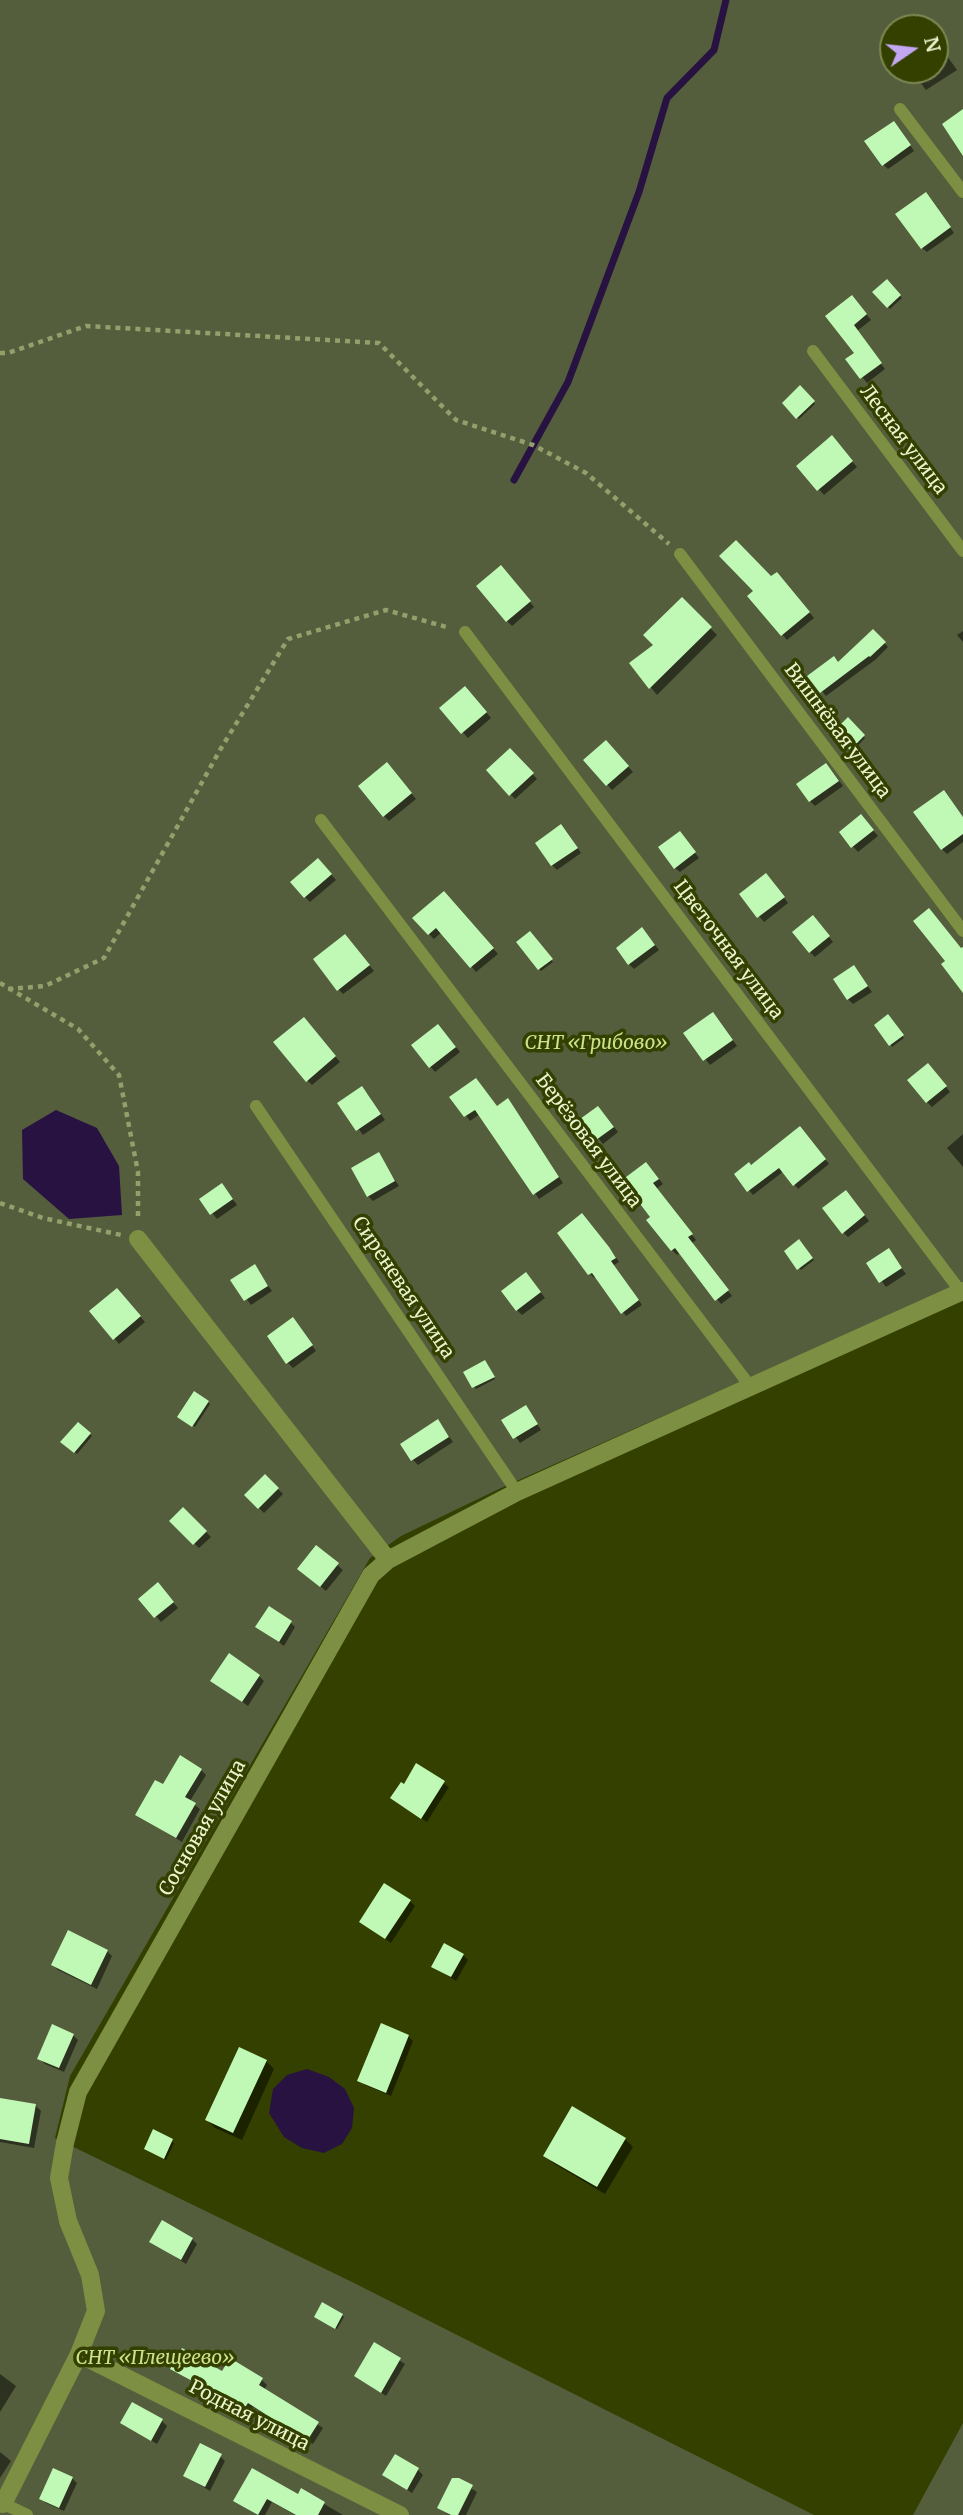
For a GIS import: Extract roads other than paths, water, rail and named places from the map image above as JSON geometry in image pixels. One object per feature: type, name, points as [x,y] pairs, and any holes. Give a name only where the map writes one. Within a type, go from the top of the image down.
[{"type":"street","points":[[138,1239],[388,1560],[517,1492],[962,1291]]},
{"type":"street","name":"Сосновая улица","points":[[1,2506],[79,2354],[96,2311],[90,2275],[68,2221],[59,2178],[78,2092],[371,1575],[388,1560]]},
{"type":"street","name":"Родная улица","points":[[79,2354],[400,2515]]},
{"type":"lane","points":[[900,109],[963,192]]},
{"type":"lane","name":"Лесная улица","points":[[813,351],[963,551]]},
{"type":"lane","name":"Вишнёвая улица","points":[[680,554],[963,931]]},
{"type":"lane","name":"Цветочная улица","points":[[465,632],[962,1291]]},
{"type":"lane","name":"Берёзовая улица","points":[[321,820],[750,1386]]},
{"type":"lane","name":"Сиреневая улица","points":[[256,1106],[517,1492]]},
{"type":"lane","points":[[1,2506],[27,2515]]},
{"type":"waterway","points":[[514,480],[568,382],[639,192],[667,98],[714,50],[726,0]]},
{"type":"park label","name":"СНТ «Грибово»","points":[[596,1044]]},
{"type":"park label","name":"СНТ «Плещеево»","points":[[155,2359]]}]
